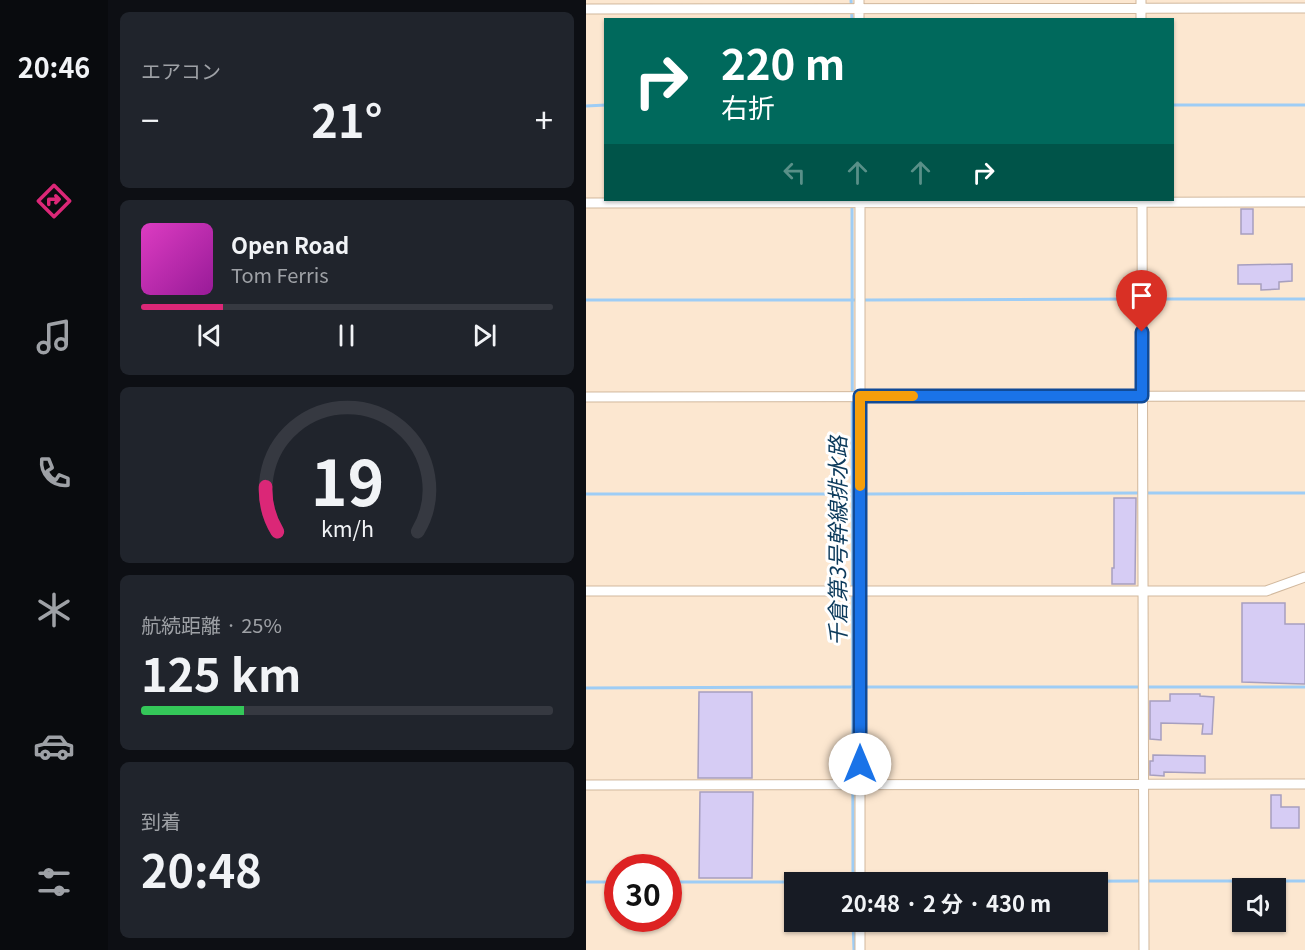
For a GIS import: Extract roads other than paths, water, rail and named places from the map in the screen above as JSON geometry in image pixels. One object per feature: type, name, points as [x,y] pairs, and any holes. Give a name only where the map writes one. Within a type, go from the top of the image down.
[{"type":"street","points":[[586,9],[1141,4],[1304,8]]},
{"type":"street","points":[[1142,201],[1144,950]]},
{"type":"street","points":[[855,202],[855,785],[859,872]]},
{"type":"street","points":[[586,203],[1304,202]]},
{"type":"street","points":[[586,397],[1304,396]]},
{"type":"street","points":[[586,591],[1266,591],[1304,577]]},
{"type":"street","points":[[586,785],[1304,784]]},
{"type":"street","points":[[860,932],[860,950]]},
{"type":"waterway","name":"千倉第3号幹線排水路","points":[[851,0],[852,18]]},
{"type":"waterway","points":[[586,106],[604,105]]},
{"type":"waterway","points":[[1174,105],[1305,105]]},
{"type":"waterway","name":"千倉第3号幹線排水路","points":[[852,206],[853,872]]},
{"type":"waterway","points":[[865,300],[1137,299]]},
{"type":"waterway","points":[[1145,299],[1305,299]]},
{"type":"waterway","points":[[586,300],[855,300]]},
{"type":"waterway","points":[[864,494],[1138,493]]},
{"type":"waterway","points":[[1146,493],[1305,493]]},
{"type":"waterway","points":[[586,494],[855,494]]},
{"type":"waterway","points":[[586,688],[855,687]]},
{"type":"waterway","points":[[865,687],[1139,687]]},
{"type":"waterway","points":[[1146,687],[1305,687]]},
{"type":"waterway","points":[[1108,881],[1138,881]]},
{"type":"waterway","points":[[1147,881],[1305,881]]},
{"type":"waterway","points":[[586,882],[604,882]]},
{"type":"waterway","points":[[682,882],[784,882]]},
{"type":"waterway","name":"千倉第3号幹線排水路","points":[[853,932],[854,950]]}]
